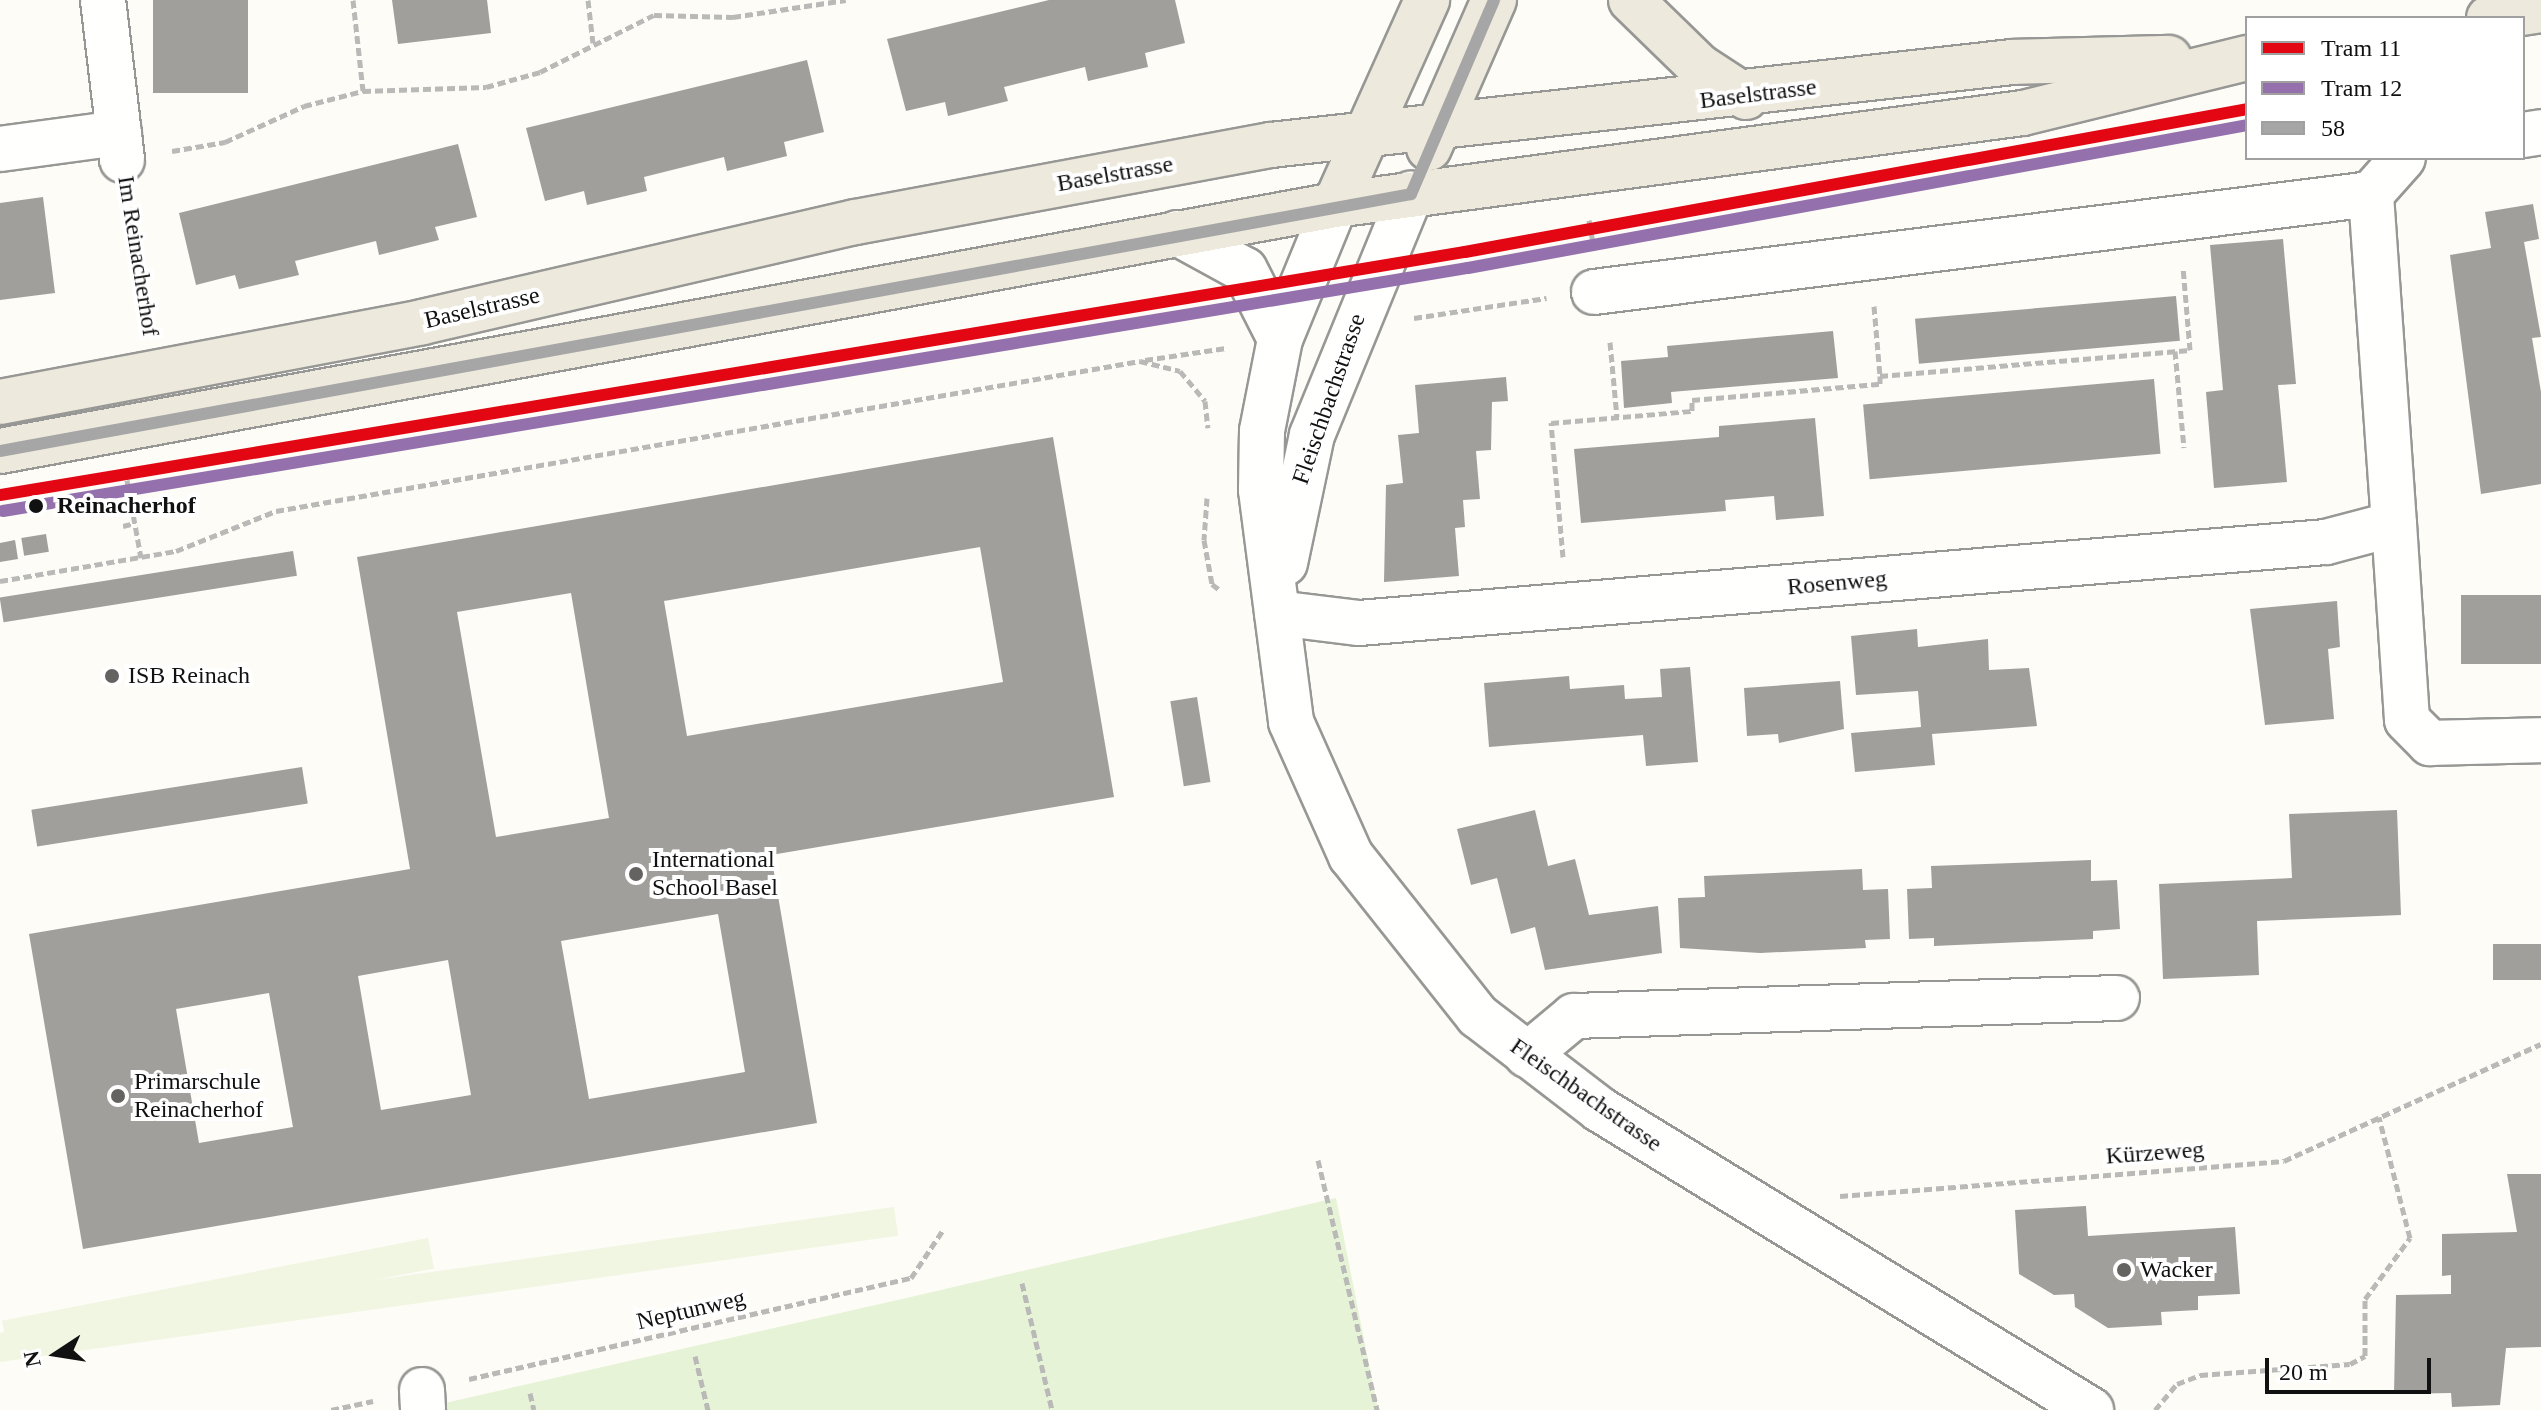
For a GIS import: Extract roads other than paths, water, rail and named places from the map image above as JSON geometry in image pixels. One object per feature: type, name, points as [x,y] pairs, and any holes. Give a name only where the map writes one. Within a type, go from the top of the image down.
[{"type":"main road","points":[[1335,205],[1427,0]]},
{"type":"main road","points":[[1411,194],[1494,0]]},
{"type":"main road","points":[[1631,0],[1700,67],[1746,97]]},
{"type":"main road","points":[[2502,16],[2541,10]]},
{"type":"main road","name":"Baselstrasse","points":[[0,402],[422,322],[855,222],[1365,134],[1746,97],[2012,62],[2245,57]]},
{"type":"main road","name":"Baselstrasse","points":[[0,451],[1335,205],[2023,113],[2245,58]]},
{"type":"street","points":[[0,149],[121,146],[103,0]]},
{"type":"street","points":[[1600,291],[2371,194],[2401,160]]},
{"type":"street","name":"Fleischbachstrasse","points":[[1277,613],[1312,435],[1411,194]]},
{"type":"street","points":[[2371,194],[2407,720],[2430,743],[2541,740]]},
{"type":"street","name":"Fleischbachstrasse","points":[[1335,205],[1280,339],[1262,431],[1261,490],[1291,722],[1351,856],[1478,1016],[1527,1055],[1720,1186],[2091,1410]]},
{"type":"street","points":[[1177,233],[1245,270],[1280,339]]},
{"type":"street","name":"Rosenweg","points":[[1277,613],[1359,623],[2326,542],[2394,524]]},
{"type":"street","points":[[1527,1055],[1574,1016],[2117,998]]},
{"type":"tram line","name":"11","points":[[0,495],[1465,252],[2245,109]]},
{"type":"tram line","name":"12","points":[[3,511],[1468,268],[2245,125]]},
{"type":"place","name":"Reinacherhof","points":[[36,506]]},
{"type":"place","name":"ISB Reinach","points":[[112,676]]},
{"type":"place","name":"International School Basel","points":[[636,874]]},
{"type":"place","name":"Primarschule Reinacherhof","points":[[118,1096]]},
{"type":"place","name":"Wacker","points":[[2124,1270]]}]
